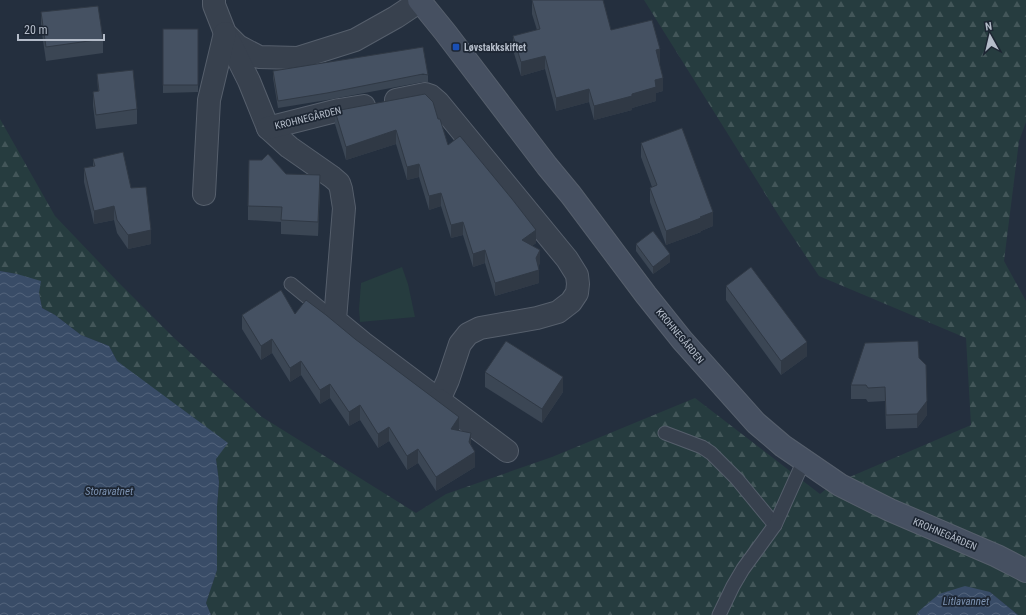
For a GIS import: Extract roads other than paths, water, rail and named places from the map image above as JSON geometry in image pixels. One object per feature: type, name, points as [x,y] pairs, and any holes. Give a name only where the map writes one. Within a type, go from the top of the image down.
[{"type":"main road","name":"KROHNEGÅRDEN","points":[[419,0],[571,195],[646,295],[682,340],[756,423],[783,446],[840,485],[873,502],[997,556],[1026,571]]},
{"type":"street","name":"KROHNEGÅRDEN","points":[[214,0],[214,5],[225,33],[249,81],[268,128],[289,147],[332,177],[339,183],[342,189],[344,208],[335,320]]},
{"type":"street","name":"KROHNEGÅRDEN","points":[[225,33],[238,46],[259,57],[298,58],[356,40],[396,17],[419,0]]},
{"type":"street","points":[[204,194],[209,100],[225,33]]},
{"type":"street","name":"KROHNEGÅRDEN","points":[[268,128],[339,110],[426,94],[431,96],[438,102],[567,259],[577,275],[578,284],[577,292],[571,302],[558,312],[537,318],[480,328],[468,334],[460,344],[448,380],[439,400]]},
{"type":"street","points":[[335,320],[363,343],[507,451]]},
{"type":"lane","points":[[291,284],[335,320]]},
{"type":"lane","points":[[664,433],[702,447],[711,453],[737,479],[775,525]]},
{"type":"lane","points":[[718,615],[743,569],[775,525],[805,461]]},
{"type":"water","name":"Storavatnet","points":[[0,271],[41,281],[39,293],[42,308],[55,315],[81,335],[109,346],[117,361],[228,443],[216,459],[219,482],[217,506],[217,570],[206,603],[211,615],[0,615]]},
{"type":"water","name":"Litlavannet","points":[[965,586],[990,592],[1018,615],[917,615],[919,611],[939,594]]},
{"type":"place","name":"Løvstakkskiftet","points":[[456,47]]}]
